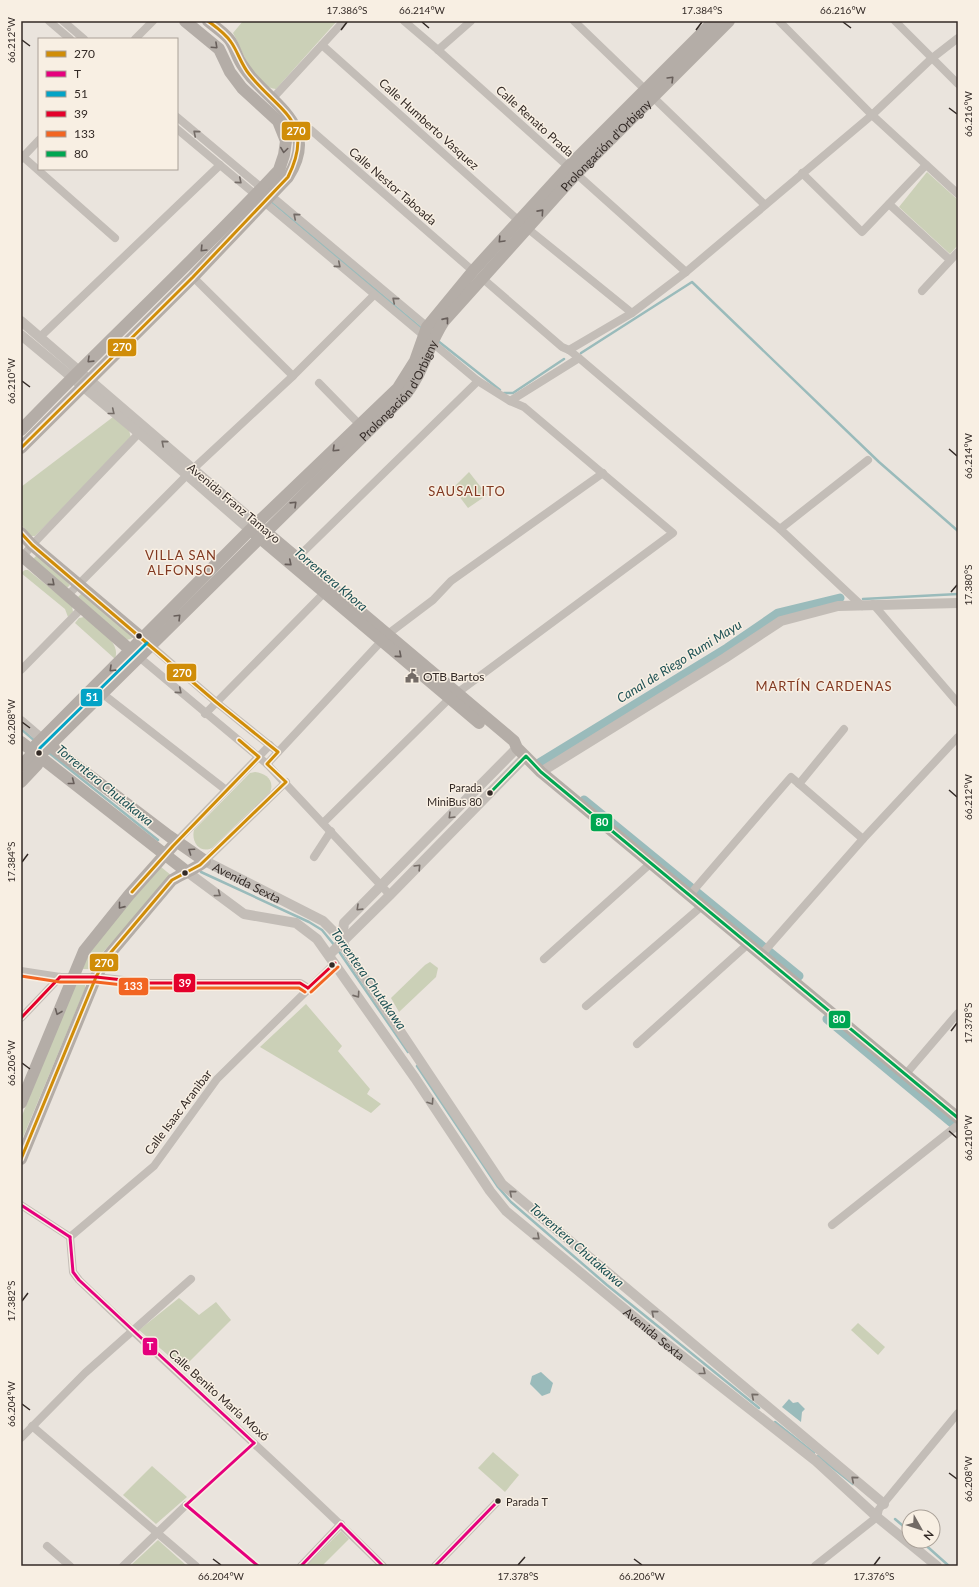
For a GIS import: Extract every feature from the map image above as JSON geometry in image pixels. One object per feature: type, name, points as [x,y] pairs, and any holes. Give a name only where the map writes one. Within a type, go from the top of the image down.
[{"type":"main road","points":[[21,448],[193,277],[263,195],[278,170],[284,155],[286,141],[278,121],[242,88],[230,72],[219,49],[185,21]]},
{"type":"main road","points":[[21,430],[75,374],[263,195],[288,177],[296,164],[299,148],[295,124],[274,98],[252,78],[244,67],[230,40],[208,21]]},
{"type":"main road","name":"Prolongación d'Orbigny","points":[[42,747],[97,690],[258,531],[404,380],[430,335],[444,322],[477,274],[572,171],[648,94],[714,21]]},
{"type":"main road","name":"Prolongación d'Orbigny","points":[[648,94],[729,21]]},
{"type":"main road","name":"Prolongación d'Orbigny","points":[[258,531],[406,394],[421,372],[430,335]]},
{"type":"main road","name":"Avenida Franz Tamayo","points":[[258,531],[298,557],[385,637],[510,747],[522,752],[541,772],[958,1118]]},
{"type":"main road","name":"Avenida Franz Tamayo","points":[[258,531],[324,593],[385,637]]},
{"type":"main road","points":[[21,533],[32,545],[147,642]]},
{"type":"main road","points":[[22,557],[135,654]]},
{"type":"main road","name":"Avenida Sexta","points":[[21,742],[42,747],[171,848],[197,866]]},
{"type":"main road","points":[[21,766],[42,747]]},
{"type":"main road","points":[[21,782],[42,747]]},
{"type":"main road","name":"Avenida Sexta","points":[[42,747],[171,848],[197,866]]},
{"type":"main road","points":[[21,1103],[84,951],[129,895],[171,848]]},
{"type":"main road","points":[[21,1159],[96,977],[107,957],[172,880],[197,866]]},
{"type":"street","points":[[49,21],[69,38]]},
{"type":"street","points":[[63,21],[83,38]]},
{"type":"street","points":[[136,38],[153,21]]},
{"type":"street","points":[[274,98],[344,21]]},
{"type":"street","name":"Calle Renato Prada","points":[[404,21],[686,272]]},
{"type":"street","points":[[438,50],[471,21]]},
{"type":"street","points":[[574,21],[648,94],[765,205]]},
{"type":"street","points":[[779,21],[872,115],[958,194]]},
{"type":"street","points":[[895,21],[958,84]]},
{"type":"street","points":[[569,350],[632,313],[686,272],[872,115],[932,59],[958,38]]},
{"type":"street","name":"Calle Humberto Vasquez","points":[[322,45],[523,224],[632,313]]},
{"type":"street","points":[[178,119],[374,295],[430,335]]},
{"type":"street","name":"Calle Nestor Taboada","points":[[295,124],[311,130],[562,347],[569,350],[579,358],[780,529],[862,606]]},
{"type":"street","points":[[178,130],[220,165],[263,195],[430,335],[478,381],[510,401],[524,407],[673,534],[453,696],[323,823]]},
{"type":"street","points":[[38,141],[22,157],[115,238]]},
{"type":"street","points":[[40,337],[220,165]]},
{"type":"street","points":[[802,173],[862,232],[926,165]]},
{"type":"street","points":[[889,204],[950,260]]},
{"type":"street","points":[[922,291],[958,252]]},
{"type":"street","points":[[193,277],[293,376]]},
{"type":"street","points":[[67,596],[190,472],[293,376],[374,295]]},
{"type":"street","name":"Avenida Franz Tamayo","points":[[21,321],[40,337],[85,383],[142,430],[258,531]]},
{"type":"street","name":"Avenida Franz Tamayo","points":[[21,335],[75,374]]},
{"type":"street","points":[[510,401],[579,358]]},
{"type":"street","points":[[298,557],[478,381]]},
{"type":"street","points":[[319,383],[360,425]]},
{"type":"street","points":[[22,557],[142,430]]},
{"type":"street","points":[[780,529],[868,460]]},
{"type":"street","points":[[267,764],[385,637],[433,600],[451,582],[603,473]]},
{"type":"street","points":[[205,714],[324,593]]},
{"type":"street","points":[[541,772],[725,658],[781,621],[838,606],[958,602]]},
{"type":"street","points":[[873,604],[958,703]]},
{"type":"street","points":[[21,670],[82,608]]},
{"type":"street","points":[[147,642],[216,702],[278,752]]},
{"type":"street","points":[[135,654],[205,714],[259,756],[286,782],[390,895]]},
{"type":"street","points":[[97,690],[226,790]]},
{"type":"street","name":"Avenida Sexta","points":[[21,722],[42,747]]},
{"type":"street","points":[[799,784],[844,729]]},
{"type":"street","points":[[761,955],[863,839],[958,737]]},
{"type":"street","points":[[171,848],[270,745]]},
{"type":"street","points":[[336,947],[344,924],[522,752]]},
{"type":"street","points":[[336,947],[390,895],[522,752]]},
{"type":"street","points":[[691,896],[791,777],[863,839]]},
{"type":"street","points":[[197,866],[286,782]]},
{"type":"street","points":[[314,858],[331,831]]},
{"type":"street","points":[[544,959],[652,863]]},
{"type":"street","name":"Avenida Sexta","points":[[197,866],[323,921],[336,947],[335,963],[415,1062],[502,1184],[764,1413],[880,1510],[937,1566]]},
{"type":"street","name":"Avenida Sexta","points":[[197,866],[244,914],[296,923],[317,939],[346,950],[415,1062],[490,1191],[506,1210],[668,1345],[764,1413],[816,1461],[880,1510]]},
{"type":"street","points":[[586,1006],[702,906]]},
{"type":"street","points":[[637,1044],[748,944]]},
{"type":"street","name":"Calle Isaac Aranibar","points":[[70,1238],[154,1166],[217,1079],[335,963]]},
{"type":"street","points":[[21,971],[60,977],[96,977],[150,983],[300,983],[308,988]]},
{"type":"street","points":[[21,1018],[60,977]]},
{"type":"street","points":[[905,1074],[958,1012]]},
{"type":"street","points":[[832,1225],[958,1125]]},
{"type":"street","points":[[21,1205],[70,1238]]},
{"type":"street","name":"Calle Benito María Moxó","points":[[70,1238],[73,1272],[132,1331],[341,1524],[384,1566]]},
{"type":"street","points":[[21,1438],[85,1373],[191,1279]]},
{"type":"street","points":[[815,1566],[880,1510],[958,1413]]},
{"type":"street","points":[[32,1426],[196,1566]]},
{"type":"street","points":[[435,1566],[498,1501]]},
{"type":"street","points":[[123,1566],[186,1505]]},
{"type":"street","points":[[301,1566],[341,1524]]},
{"type":"street","points":[[47,1546],[70,1566]]},
{"type":"green space","points":[[243,21],[337,21],[276,89],[268,87],[255,75],[233,33]]},
{"type":"green space","points":[[927,172],[958,200],[958,245],[950,254],[899,207]]},
{"type":"green space","points":[[113,417],[129,430],[131,438],[35,536],[30,536],[21,524],[21,487]]},
{"type":"green space","points":[[469,472],[487,495],[468,508],[453,488]]},
{"type":"green space","points":[[37,555],[70,585],[66,588],[33,559]]},
{"type":"green space","points":[[28,570],[72,606],[73,612],[68,617],[65,609],[21,573]]},
{"type":"green space","points":[[82,593],[133,637],[126,640],[78,597]]},
{"type":"green space","points":[[84,617],[107,635],[115,647],[115,659],[75,623],[79,618]]},
{"type":"green space","points":[[255,772],[263,774],[268,778],[271,784],[270,792],[212,848],[204,849],[197,846],[193,834],[194,830],[250,773]]},
{"type":"green space","points":[[161,867],[172,876],[103,952],[93,969],[82,969],[93,945]]},
{"type":"green space","points":[[430,962],[438,968],[436,977],[399,1012],[391,998]]},
{"type":"green space","points":[[85,984],[85,989],[21,1142],[21,1118],[75,985]]},
{"type":"green space","points":[[306,1004],[342,1046],[338,1051],[370,1089],[367,1094],[381,1104],[371,1113],[260,1047]]},
{"type":"green space","points":[[179,1298],[199,1315],[216,1302],[231,1320],[183,1368],[139,1330]]},
{"type":"green space","points":[[858,1323],[885,1347],[878,1355],[851,1330]]},
{"type":"green space","points":[[493,1452],[519,1475],[505,1492],[478,1468]]},
{"type":"green space","points":[[152,1466],[187,1497],[156,1524],[123,1495]]},
{"type":"green space","points":[[341,1531],[349,1539],[322,1566],[306,1566]]},
{"type":"green space","points":[[158,1540],[187,1566],[130,1566]]},
{"type":"water","points":[[541,1372],[553,1383],[550,1393],[542,1396],[530,1384],[532,1376]]},
{"type":"water","points":[[789,1399],[793,1403],[798,1402],[805,1409],[802,1412],[801,1422],[782,1407]]},
{"type":"waterway","points":[[272,202],[421,328]]},
{"type":"waterway","points":[[581,353],[692,282],[879,462],[958,531]]},
{"type":"waterway","points":[[438,341],[500,390]]},
{"type":"waterway","points":[[504,393],[513,393],[564,359]]},
{"type":"waterway","name":"Torrentera Khora","points":[[863,599],[958,594]]},
{"type":"waterway","name":"Canal de Riego Rumi Mayu","points":[[546,769],[539,763],[727,648],[778,613],[840,598]]},
{"type":"waterway","name":"Torrentera Chutakawa","points":[[21,729],[35,741]]},
{"type":"waterway","name":"Torrentera Chutakawa","points":[[48,752],[158,840]]},
{"type":"waterway","points":[[584,800],[799,976]]},
{"type":"waterway","name":"Torrentera Chutakawa","points":[[201,872],[309,922],[322,930],[335,946]]},
{"type":"waterway","name":"Torrentera Chutakawa","points":[[338,950],[408,1052]]},
{"type":"waterway","points":[[827,1019],[958,1128]]},
{"type":"waterway","name":"Torrentera Chutakawa","points":[[417,1066],[498,1187],[511,1202],[607,1285],[759,1408]]},
{"type":"waterway","name":"Torrentera Chutakawa","points":[[775,1422],[814,1453]]},
{"type":"waterway","name":"Torrentera Chutakawa","points":[[818,1456],[853,1484]]},
{"type":"waterway","name":"Torrentera Chutakawa","points":[[895,1519],[901,1524]]},
{"type":"waterway","name":"Torrentera Chutakawa","points":[[930,1549],[949,1566]]},
{"type":"transit line","name":"270","points":[[21,448],[193,277],[288,177],[296,158],[298,143],[296,130],[282,109],[249,74],[229,39],[208,21]]},
{"type":"transit line","name":"270","points":[[21,533],[32,545],[216,702],[278,752],[267,764],[286,782],[200,865],[172,880],[107,957],[96,977],[21,1159]]},
{"type":"transit line","name":"51","points":[[39,753],[40,748],[147,643]]},
{"type":"transit line","name":"270","points":[[132,892],[173,846],[259,757],[239,740]]},
{"type":"transit line","name":"80","points":[[489,794],[526,756],[541,772],[958,1118]]},
{"type":"transit line","name":"39","points":[[308,988],[335,963]]},
{"type":"transit line","name":"133","points":[[311,992],[338,967]]},
{"type":"transit line","name":"133","points":[[21,976],[60,982],[96,982],[150,988],[299,988],[305,992]]},
{"type":"transit line","name":"39","points":[[60,977],[96,977],[150,983],[300,983],[308,988]]},
{"type":"transit line","name":"39","points":[[21,1018],[60,977]]},
{"type":"transit line","name":"T","points":[[21,1205],[70,1237]]},
{"type":"transit line","name":"T","points":[[70,1237],[73,1272],[79,1280],[254,1443]]},
{"type":"transit line","name":"T","points":[[186,1505],[254,1443]]},
{"type":"transit line","name":"T","points":[[435,1566],[498,1501]]},
{"type":"transit line","name":"T","points":[[186,1505],[258,1566]]},
{"type":"transit line","name":"T","points":[[341,1524],[383,1566]]},
{"type":"transit line","name":"T","points":[[301,1566],[341,1524]]},
{"type":"place","name":"OTB Bartos","points":[[412,676]]},
{"type":"place","name":"Parada MiniBus 80","points":[[490,793]]},
{"type":"place","name":"Parada T","points":[[498,1501]]},
{"type":"district","name":"SAUSALITO","points":[[467,491]]},
{"type":"district","name":"VILLA SAN ALFONSO","points":[[181,562]]},
{"type":"district","name":"MARTÍN CARDENAS","points":[[824,686]]}]
